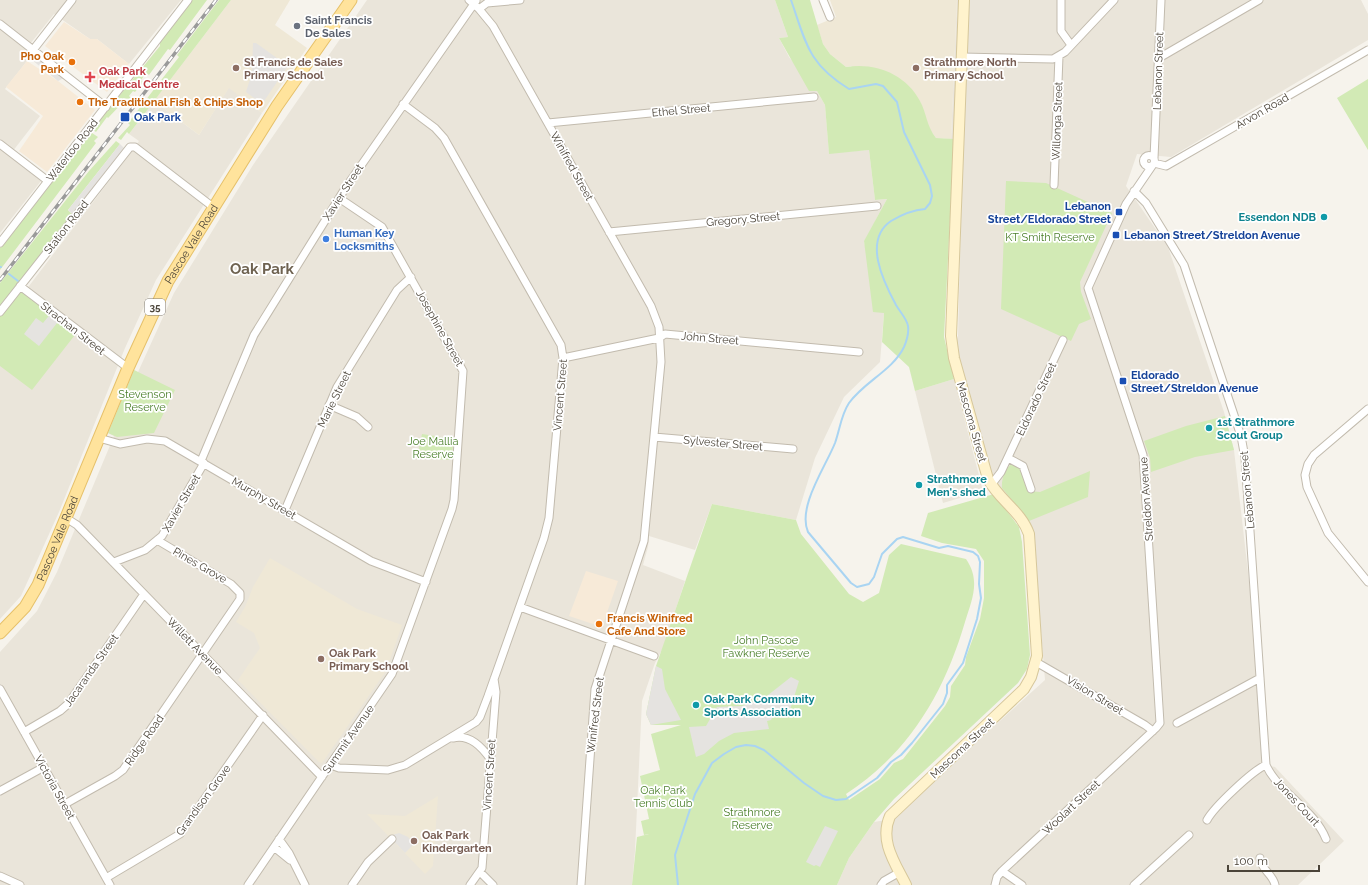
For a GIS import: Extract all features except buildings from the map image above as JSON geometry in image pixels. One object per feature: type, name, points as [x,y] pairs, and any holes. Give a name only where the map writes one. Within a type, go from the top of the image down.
[{"type":"main road","name":"Pascoe Vale Road","points":[[0,633],[33,596],[128,368],[168,281],[277,106],[351,0]]},
{"type":"main road","name":"Mascoma Street","points":[[906,885],[886,841],[886,831],[890,816],[1021,692],[1031,677],[1036,662],[1029,534],[1021,517],[991,485],[954,358],[951,336],[964,0]]},
{"type":"street","points":[[33,50],[72,0]]},
{"type":"street","name":"Waterloo Road","points":[[0,243],[188,0]]},
{"type":"street","points":[[481,8],[489,3],[520,0]]},
{"type":"street","points":[[823,0],[830,17]]},
{"type":"street","points":[[1061,0],[1061,31],[1072,46]]},
{"type":"street","points":[[962,57],[1047,60],[1059,56],[1072,46],[1114,0]]},
{"type":"street","name":"Lebanon Street","points":[[1142,178],[1147,176],[1152,161],[1159,58],[1161,0]]},
{"type":"street","points":[[1159,58],[1259,0]]},
{"type":"street","name":"Winifred Street","points":[[473,1],[481,8],[493,26],[651,306],[662,322],[663,354],[643,549],[610,640],[595,689],[580,885]]},
{"type":"street","name":"Xavier Street","points":[[114,562],[138,554],[157,540],[203,462],[248,346],[339,198],[473,1]]},
{"type":"street","points":[[0,24],[106,107]]},
{"type":"street","name":"Arvon Road","points":[[1144,164],[1148,167],[1152,161],[1166,166],[1368,50]]},
{"type":"street","name":"Willonga Street","points":[[1054,185],[1059,56]]},
{"type":"street","name":"Ethel Street","points":[[548,123],[814,97]]},
{"type":"street","name":"Vincent Street","points":[[331,765],[339,768],[393,770],[476,722],[480,717],[488,696],[547,528],[563,358],[561,345],[444,138],[435,128],[403,104]]},
{"type":"street","points":[[0,144],[48,181]]},
{"type":"street","name":"Station Road","points":[[0,312],[130,147],[134,146],[213,207]]},
{"type":"street","name":"Lebanon Street","points":[[1144,164],[1142,178],[1135,189],[1146,203],[1184,265],[1241,436],[1245,458],[1266,765]]},
{"type":"street","name":"Streldon Avenue","points":[[1135,189],[1088,288],[1143,455],[1161,712],[1160,723],[1153,732]]},
{"type":"street","name":"Josephine Street","points":[[339,198],[382,227],[460,364],[464,378],[454,500],[426,582]]},
{"type":"street","name":"Gregory Street","points":[[609,232],[876,206]]},
{"type":"street","name":"Marie Street","points":[[285,510],[329,405],[345,373],[397,290],[411,277]]},
{"type":"street","name":"Strachan Street","points":[[20,286],[128,368]]},
{"type":"street","name":"John Street","points":[[563,358],[662,336],[859,352]]},
{"type":"street","name":"Eldorado Street","points":[[991,485],[999,477],[1063,340]]},
{"type":"street","points":[[329,405],[357,417],[368,427]]},
{"type":"street","points":[[1368,409],[1314,455],[1308,464],[1305,475],[1307,488],[1328,533],[1368,582]]},
{"type":"street","name":"Sylvester Street","points":[[654,437],[793,449]]},
{"type":"street","name":"Murphy Street","points":[[99,438],[118,444],[127,444],[147,439],[165,441],[371,561],[426,582]]},
{"type":"street","points":[[1008,458],[1023,466],[1031,489]]},
{"type":"street","name":"Willett Avenue","points":[[66,518],[77,525],[114,562],[322,777]]},
{"type":"street","name":"Pines Grove","points":[[157,540],[232,584],[240,593],[238,603],[203,654]]},
{"type":"street","name":"Summit Avenue","points":[[248,885],[392,674],[426,582]]},
{"type":"street","name":"Jacaranda Street","points":[[24,732],[60,711],[68,704],[144,594]]},
{"type":"street","points":[[519,609],[532,612],[654,656]]},
{"type":"street","name":"Ridge Road","points":[[65,804],[123,770],[203,654]]},
{"type":"street","name":"Vision Street","points":[[1036,662],[1139,721],[1153,732]]},
{"type":"street","points":[[1177,723],[1260,678]]},
{"type":"street","name":"Vincent Street","points":[[480,872],[483,863],[496,692],[494,679]]},
{"type":"street","name":"Victoria Street","points":[[0,689],[110,885]]},
{"type":"street","points":[[488,696],[492,699],[494,707]]},
{"type":"street","name":"Grandison Grove","points":[[106,878],[180,834],[262,716]]},
{"type":"street","name":"Woolart Street","points":[[995,885],[997,877],[1002,871],[1153,732]]},
{"type":"street","points":[[447,740],[460,737],[475,742],[482,748],[491,760]]},
{"type":"street","points":[[1207,820],[1213,810],[1255,771],[1266,765]]},
{"type":"street","name":"Jones Court","points":[[1266,765],[1274,776],[1319,825],[1326,839]]},
{"type":"street","points":[[0,791],[44,767]]},
{"type":"street","points":[[1134,885],[1189,835]]},
{"type":"street","points":[[352,885],[368,862],[392,839]]},
{"type":"street","points":[[279,840],[289,853],[305,885]]},
{"type":"street","points":[[274,847],[293,863]]},
{"type":"street","points":[[1260,858],[1262,868],[1273,880],[1275,885]]},
{"type":"street","points":[[1002,871],[1022,885]]},
{"type":"street","points":[[470,885],[480,872],[493,885]]},
{"type":"street","points":[[881,885],[884,881],[900,872]]},
{"type":"street","points":[[0,876],[20,885]]},
{"type":"shaded area","points":[[0,0],[181,0],[129,64],[97,39],[90,39],[54,14],[22,54],[27,61],[5,89],[40,116],[9,156],[41,181],[0,233]]},
{"type":"shaded area","name":"St Francis de Sales Primary School","points":[[231,0],[290,0],[275,25],[307,48],[262,113],[229,88],[199,135],[154,101]]},
{"type":"shaded area","points":[[367,0],[775,0],[788,37],[779,38],[789,57],[817,91],[825,105],[829,153],[869,150],[875,200],[887,199],[864,242],[884,313],[880,362],[844,397],[815,458],[796,520],[712,504],[695,550],[649,536],[648,547],[643,565],[685,581],[663,648],[655,663],[642,701],[632,885],[0,885],[0,652],[37,611],[57,572],[114,436],[108,433],[134,370],[138,372],[174,293],[253,165]]},
{"type":"shaded area","name":"Strathmore North Primary School","points":[[830,0],[957,0],[951,139],[936,138],[929,128],[920,101],[851,66],[846,67],[830,54],[823,44],[817,25],[836,17]]},
{"type":"shaded area","points":[[957,0],[1361,0],[1368,14],[1368,40],[1171,157],[1137,154],[1126,186],[1168,247],[1224,412],[1234,450],[1260,677],[1266,765],[1275,767],[1344,841],[1298,885],[837,885],[849,858],[874,822],[892,819],[1045,680],[1033,532],[1029,521],[1004,493],[987,464],[955,346],[958,336],[963,139],[951,139]]},
{"type":"shaded area","points":[[64,22],[90,39],[97,39],[129,64],[107,92],[45,46]]},
{"type":"shaded area","points":[[253,43],[256,43],[288,66],[262,104],[246,92],[252,73]]},
{"type":"shaded area","points":[[34,55],[64,78],[58,81],[32,60]]},
{"type":"shaded area","points":[[27,61],[58,81],[95,110],[47,172],[19,151],[43,116],[6,87]]},
{"type":"shaded area","points":[[229,87],[262,113],[156,280],[125,348],[59,512],[21,596],[0,619],[0,324],[139,141],[129,134],[154,101],[199,135]]},
{"type":"shaded area","points":[[120,144],[124,148],[72,214],[68,210]]},
{"type":"shaded area","points":[[52,312],[61,318],[39,346],[24,334],[36,318],[43,323]]},
{"type":"shaded area","points":[[954,379],[983,491],[943,503],[915,391]]},
{"type":"shaded area","name":"Oak Park Primary School","points":[[270,558],[357,609],[402,625],[386,671],[322,763],[319,762],[238,680],[260,648],[254,633],[236,622],[245,607],[253,587]]},
{"type":"shaded area","points":[[586,571],[618,581],[602,627],[569,616]]},
{"type":"shaded area","points":[[656,666],[662,669],[665,689],[681,720],[651,725],[646,714]]},
{"type":"shaded area","points":[[791,677],[799,681],[789,713],[776,709],[771,720],[767,721],[769,729],[734,733],[719,741],[704,754],[696,757],[689,727],[706,726],[717,707],[742,706],[763,699]]},
{"type":"shaded area","name":"Oak Park Kindergarten","points":[[438,796],[433,866],[425,874],[367,814],[405,816]]},
{"type":"shaded area","points":[[825,826],[838,831],[820,867],[816,865],[814,866],[806,862]]},
{"type":"shaded area","points":[[399,833],[408,837],[414,844],[405,853],[389,836]]},
{"type":"green space","points":[[191,0],[207,0],[170,50],[168,49],[149,75],[146,73],[141,80],[143,82],[135,92],[133,91],[129,96],[131,98],[129,100],[127,98],[108,118],[107,117],[96,132],[92,129],[160,46],[160,42]]},
{"type":"green space","points":[[219,0],[231,0],[129,134],[127,132],[121,140],[118,138],[130,125],[128,123],[179,57],[177,55]]},
{"type":"green space","points":[[775,0],[810,0],[823,44],[830,54],[846,67],[868,66],[889,72],[898,77],[907,84],[920,101],[930,129],[936,138],[954,139],[944,337],[954,379],[915,391],[909,367],[882,342],[884,313],[873,312],[864,241],[887,199],[875,200],[869,150],[829,154],[825,105],[817,91],[809,91],[779,38],[788,37]]},
{"type":"green space","points":[[1368,79],[1368,150],[1337,98]]},
{"type":"green space","points":[[92,133],[98,137],[94,141],[96,143],[0,270],[0,248],[52,180]]},
{"type":"green space","points":[[116,141],[120,144],[68,210],[72,214],[17,285],[78,331],[32,390],[0,366],[0,283],[89,171]]},
{"type":"green space","name":"KT Smith Reserve","points":[[1006,181],[1046,183],[1112,213],[1080,282],[1081,292],[1091,319],[1079,324],[1071,341],[1001,309]]},
{"type":"green space","name":"Stevenson Reserve","points":[[134,370],[175,390],[154,433],[117,437],[108,433]]},
{"type":"green space","points":[[1225,416],[1234,450],[1195,457],[1151,472],[1150,458],[1144,441],[1186,426]]},
{"type":"green space","name":"Joe Mallia Reserve","points":[[422,434],[454,439],[451,460],[417,458]]},
{"type":"green space","points":[[1012,464],[1021,468],[1029,491],[1040,492],[1090,471],[1088,497],[1029,521],[1002,488],[1004,474],[1007,468]]},
{"type":"green space","points":[[994,494],[1019,527],[1022,542],[1030,655],[1027,669],[1018,683],[894,799],[874,822],[849,858],[837,885],[632,885],[637,837],[649,834],[644,835],[641,821],[649,819],[640,776],[660,770],[651,734],[681,725],[651,725],[646,714],[656,666],[712,504],[796,520],[801,534],[849,594],[863,602],[879,593],[889,555],[901,544],[966,559],[971,567],[974,590],[970,606],[956,648],[935,697],[906,740],[888,760],[868,778],[846,794],[849,800],[880,779],[894,763],[903,759],[945,706],[950,697],[951,686],[965,665],[966,657],[980,619],[984,598],[984,561],[976,549],[942,543],[921,536],[928,513]]},
{"type":"waterway","points":[[678,885],[675,855],[695,794],[712,763],[736,747],[746,745],[755,746],[764,750],[804,783],[823,796],[836,800],[846,799],[877,778],[891,762],[901,755],[943,704],[947,693],[947,685],[963,663],[977,619],[981,598],[979,584],[980,562],[978,556],[973,552],[948,546],[939,548],[903,537],[897,539],[882,554],[874,577],[869,584],[857,587],[851,583],[808,532],[806,511],[809,499],[835,443],[846,408],[862,389],[893,362],[904,347],[908,336],[905,318],[896,305],[881,273],[877,250],[878,239],[883,229],[891,221],[907,213],[925,209],[930,203],[932,196],[930,185],[904,132],[897,102],[883,86],[876,84],[849,89],[825,71],[810,51],[791,0]]},
{"type":"waterway","points":[[9,274],[18,281]]},
{"type":"railway","points":[[0,280],[216,0]]},
{"type":"place","name":"Saint Francis De Sales","points":[[297,26]]},
{"type":"place","name":"Pho Oak Park","points":[[72,62]]},
{"type":"place","name":"St Francis de Sales Primary School","points":[[236,68]]},
{"type":"place","name":"Strathmore North Primary School","points":[[916,68]]},
{"type":"place","name":"Oak Park Medical Centre","points":[[90,77]]},
{"type":"place","name":"The Traditional Fish & Chips Shop","points":[[80,102]]},
{"type":"place","name":"Oak Park","points":[[125,117]]},
{"type":"place","name":"Lebanon Street/Eldorado Street","points":[[1119,212]]},
{"type":"place","name":"Essendon NDB","points":[[1324,217]]},
{"type":"place","name":"Lebanon Street/Streldon Avenue","points":[[1116,235]]},
{"type":"place","name":"Human Key Locksmiths","points":[[326,239]]},
{"type":"place","name":"Eldorado Street/Streldon Avenue","points":[[1123,381]]},
{"type":"place","name":"1st Strathmore Scout Group","points":[[1209,428]]},
{"type":"place","name":"Strathmore Men's shed","points":[[919,485]]},
{"type":"place","name":"Francis Winifred Cafe And Store","points":[[599,624]]},
{"type":"place","name":"Oak Park Primary School","points":[[321,659]]},
{"type":"place","name":"Oak Park Community Sports Association","points":[[696,705]]},
{"type":"place","name":"Oak Park Kindergarten","points":[[414,841]]},
{"type":"district","name":"Oak Park","points":[[262,269]]},
{"type":"park label","name":"John Pascoe Fawkner Reserve","points":[[766,646]]},
{"type":"park label","name":"Oak Park Tennis Club","points":[[663,796]]},
{"type":"park label","name":"Strathmore Reserve","points":[[752,818]]}]
